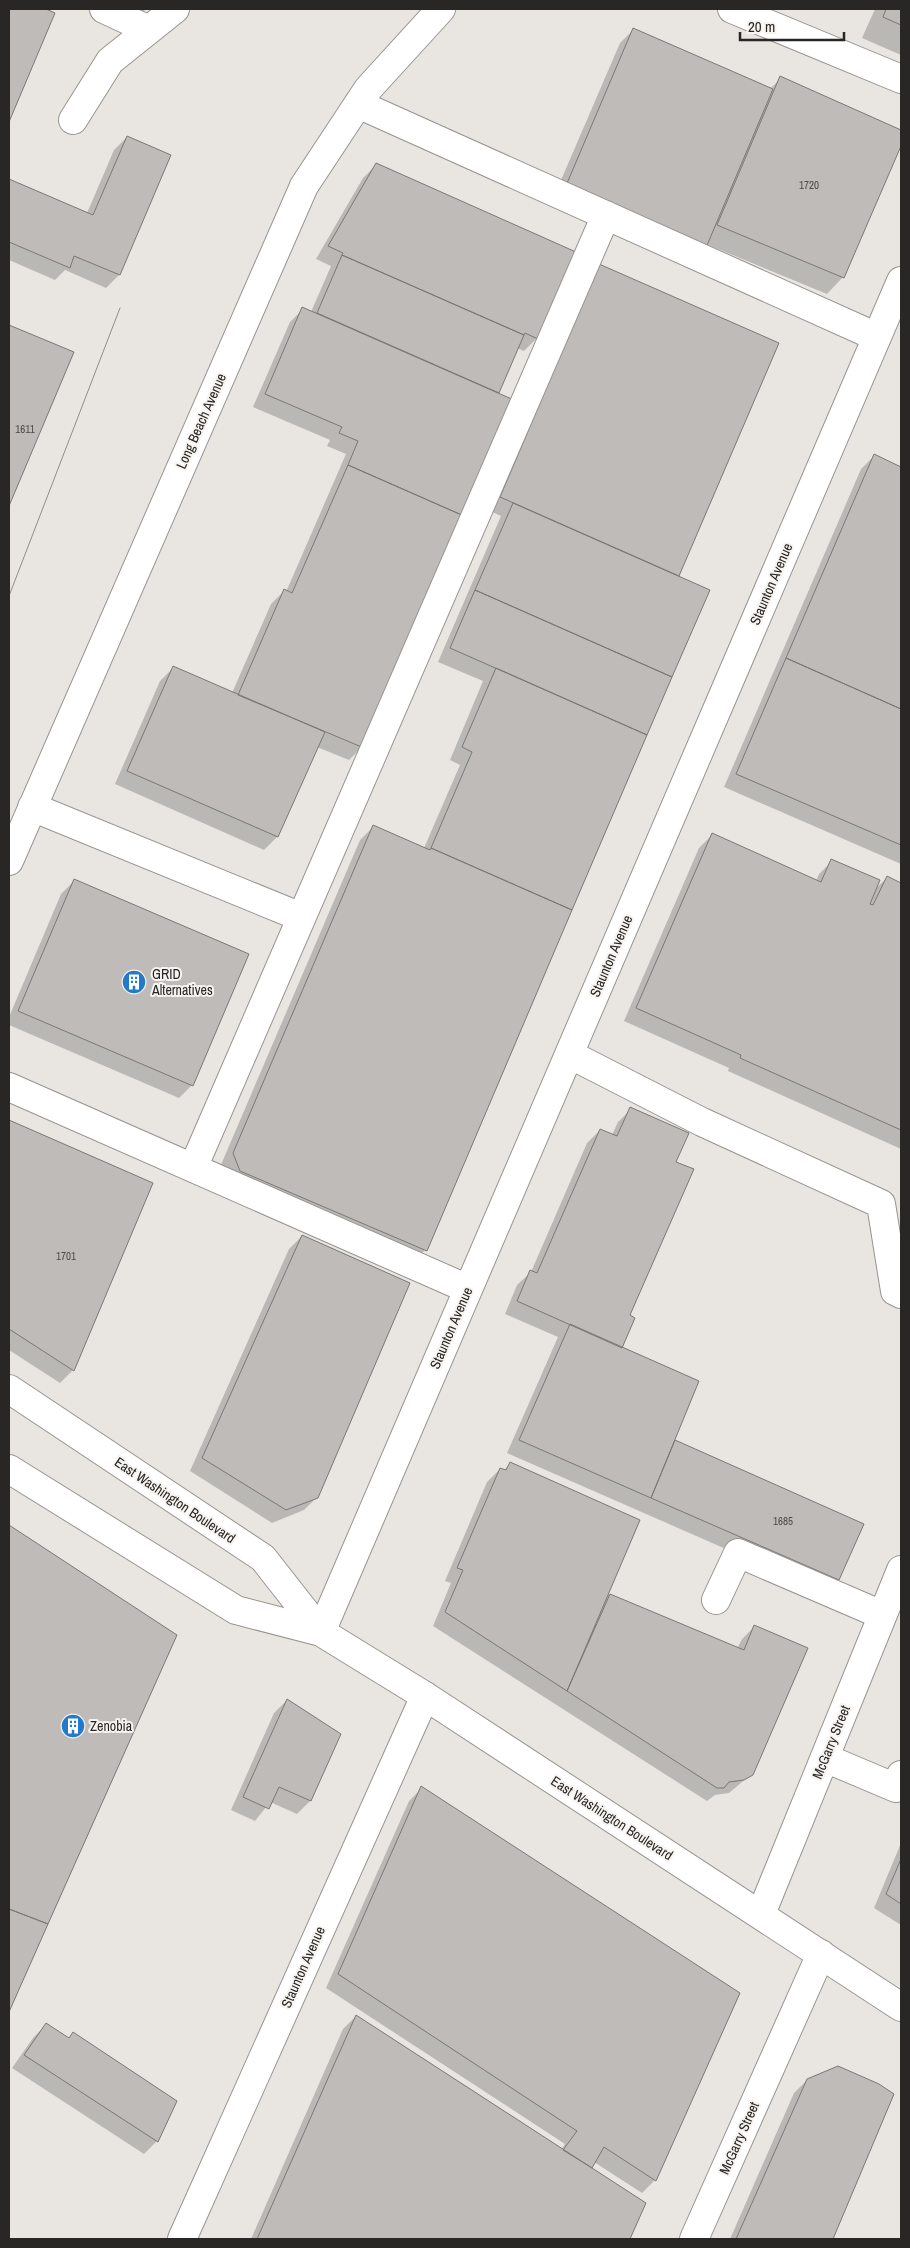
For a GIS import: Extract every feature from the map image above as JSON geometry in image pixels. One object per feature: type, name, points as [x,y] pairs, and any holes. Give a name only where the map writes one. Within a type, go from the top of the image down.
[{"type":"street","points":[[104,9],[149,30]]},
{"type":"street","points":[[73,120],[110,61],[175,9]]},
{"type":"street","name":"Long Beach Avenue","points":[[9,861],[304,186],[368,89],[441,9]]},
{"type":"street","points":[[732,9],[901,79]]},
{"type":"street","points":[[358,104],[877,337]]},
{"type":"street","points":[[193,1168],[606,215]]},
{"type":"street","name":"Staunton Avenue","points":[[321,1632],[901,280]]},
{"type":"street","points":[[32,807],[301,917]]},
{"type":"street","points":[[569,1054],[702,1122],[881,1204],[895,1291],[901,1294]]},
{"type":"street","points":[[9,1086],[468,1289]]},
{"type":"street","name":"East Washington Boulevard","points":[[9,1389],[263,1558],[321,1632]]},
{"type":"street","name":"East Washington Boulevard","points":[[9,1469],[236,1610],[321,1632],[425,1696],[901,2007]]},
{"type":"street","points":[[716,1600],[738,1553],[882,1615]]},
{"type":"street","name":"McGarry Street","points":[[761,1914],[882,1615],[899,1583]]},
{"type":"street","name":"Staunton Avenue","points":[[182,2239],[425,1696]]},
{"type":"street","points":[[825,1758],[896,1788],[901,1776]]},
{"type":"street","name":"McGarry Street","points":[[694,2239],[821,1954]]},
{"type":"building","points":[[9,9],[46,9],[55,13],[9,122]]},
{"type":"building","points":[[886,9],[901,9],[901,25],[883,17]]},
{"type":"building","points":[[633,28],[773,89],[705,250],[565,188]]},
{"type":"building","points":[[780,76],[901,130],[901,146],[844,278],[717,225]]},
{"type":"building","points":[[127,136],[171,155],[120,275],[74,256],[70,268],[9,242],[9,179],[93,215]]},
{"type":"building","points":[[376,163],[576,252],[538,339],[525,333],[524,335],[342,255],[343,253],[328,246]]},
{"type":"building","points":[[342,255],[524,335],[499,393],[317,313]]},
{"type":"building","points":[[599,264],[779,343],[679,576],[500,497]]},
{"type":"building","points":[[302,307],[514,400],[464,516],[348,465],[358,441],[339,433],[342,427],[265,394]]},
{"type":"building","points":[[9,325],[74,352],[9,506]]},
{"type":"building","points":[[874,454],[901,467],[901,709],[786,658]]},
{"type":"building","points":[[348,465],[464,516],[364,748],[238,695],[284,589],[292,593]]},
{"type":"building","points":[[513,503],[710,590],[672,677],[475,590]]},
{"type":"building","points":[[475,590],[672,677],[647,735],[450,648]]},
{"type":"building","points":[[786,658],[901,709],[901,845],[736,774]]},
{"type":"building","points":[[173,666],[325,732],[278,837],[127,771]]},
{"type":"building","points":[[496,668],[647,735],[572,910],[431,848],[472,752],[462,747]]},
{"type":"building","points":[[373,825],[430,850],[431,848],[572,910],[427,1251],[240,1171],[233,1153]]},
{"type":"building","points":[[712,833],[821,882],[831,859],[880,880],[870,904],[873,905],[887,876],[901,883],[901,1130],[740,1058],[741,1055],[636,1008]]},
{"type":"building","name":"GRID Alternatives","points":[[74,879],[249,954],[193,1086],[18,1011]]},
{"type":"building","points":[[630,1107],[689,1133],[676,1162],[694,1169],[630,1315],[635,1318],[622,1348],[517,1301],[530,1270],[537,1273],[600,1129],[617,1136]]},
{"type":"building","points":[[9,1120],[153,1183],[74,1371],[9,1329]]},
{"type":"building","points":[[302,1235],[410,1283],[318,1498],[286,1510],[202,1458]]},
{"type":"building","points":[[570,1324],[699,1381],[651,1498],[519,1440]]},
{"type":"building","points":[[675,1440],[864,1524],[839,1580],[651,1498]]},
{"type":"building","points":[[510,1462],[640,1520],[567,1691],[445,1612],[463,1570],[457,1568],[500,1468],[506,1470]]},
{"type":"building","name":"Zenobia","points":[[9,1525],[177,1635],[48,1924],[9,1909]]},
{"type":"building","points":[[610,1594],[744,1650],[754,1625],[808,1648],[753,1775],[744,1780],[729,1782],[724,1788],[717,1788],[567,1691]]},
{"type":"building","points":[[287,1699],[341,1734],[311,1801],[279,1787],[269,1809],[243,1797]]},
{"type":"building","points":[[421,1786],[740,1993],[656,2181],[604,2147],[592,2168],[563,2150],[577,2131],[338,1974]]},
{"type":"building","points":[[901,1859],[901,1904],[886,1894]]},
{"type":"building","points":[[9,1909],[48,1924],[9,2012]]},
{"type":"building","points":[[356,2015],[646,2203],[630,2239],[257,2239]]},
{"type":"building","points":[[46,2023],[69,2038],[73,2032],[177,2101],[158,2142],[24,2055]]},
{"type":"building","points":[[838,2066],[879,2084],[894,2094],[833,2239],[736,2239],[807,2079]]},
{"type":"tram line","points":[[9,596],[120,308]]},
{"type":"place","name":"GRID Alternatives","points":[[134,982]]},
{"type":"place","name":"Zenobia","points":[[73,1726]]}]
